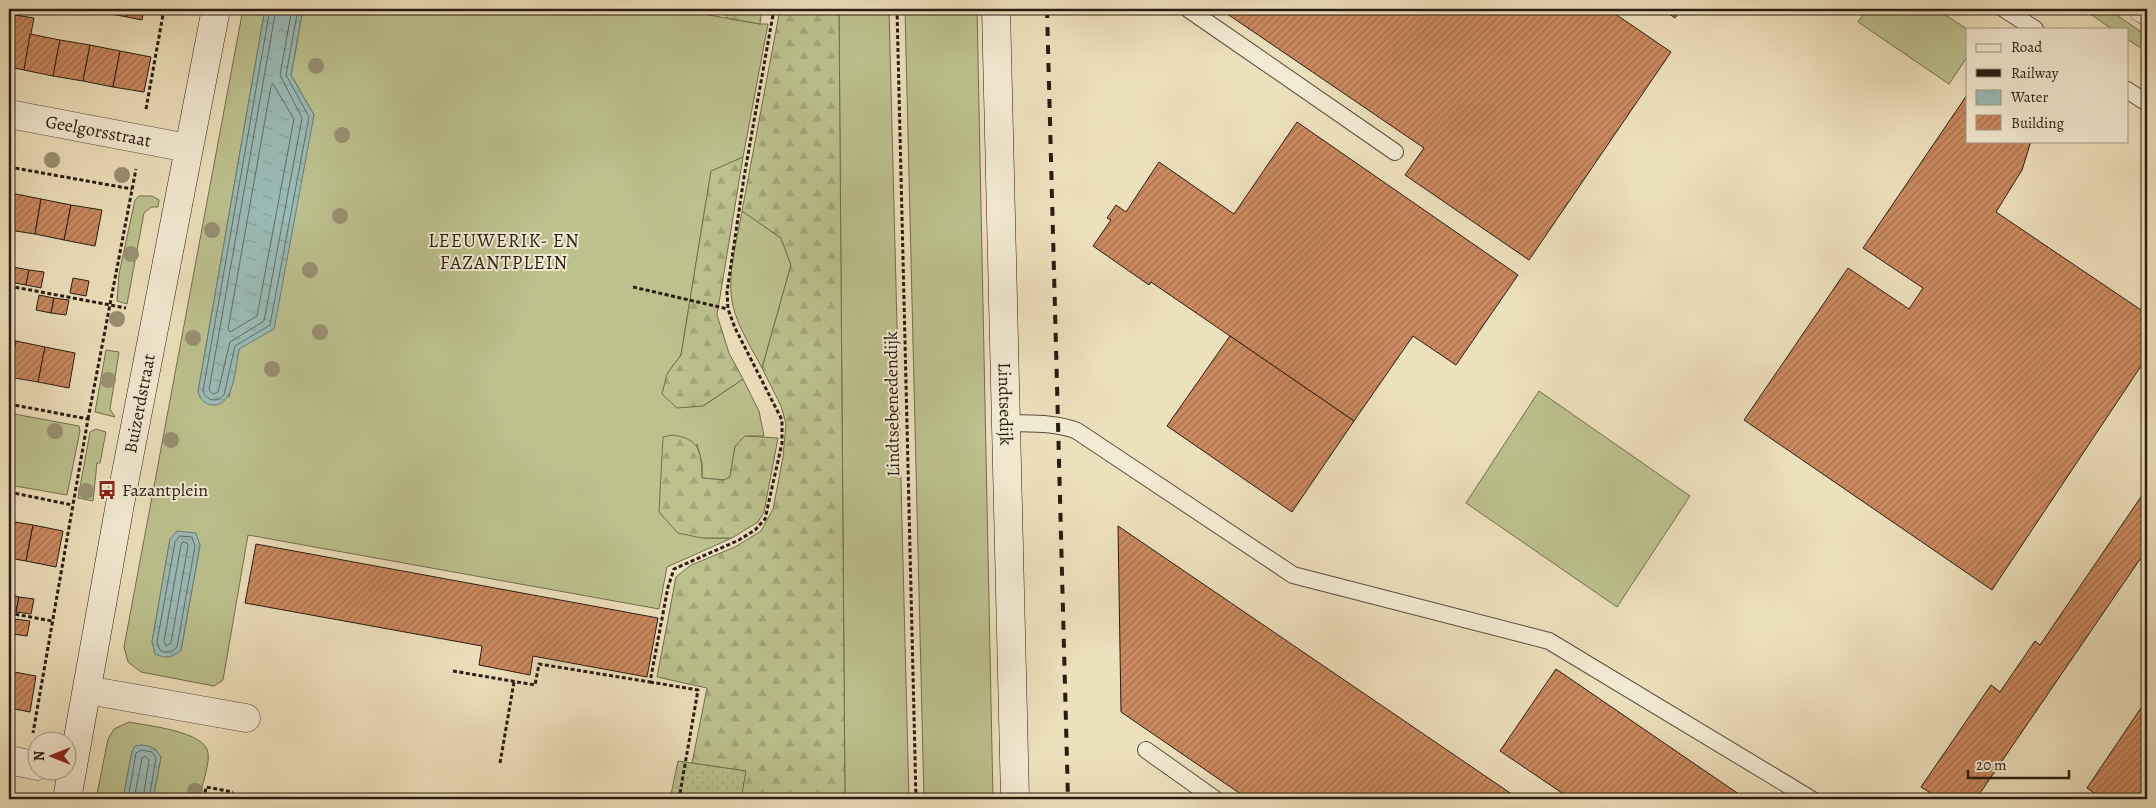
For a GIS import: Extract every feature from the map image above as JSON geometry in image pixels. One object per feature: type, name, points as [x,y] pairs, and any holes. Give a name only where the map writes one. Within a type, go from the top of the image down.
[{"type":"street","name":"Buizerdstraat","points":[[77,730],[87,690],[156,314],[216,9]]},
{"type":"street","name":"Lindtsedijk","points":[[996,9],[1015,799]]},
{"type":"street","points":[[2143,9],[2147,11]]},
{"type":"street","name":"Geelgorsstraat","points":[[9,114],[188,148]]},
{"type":"street","points":[[87,690],[246,718]]},
{"type":"street","name":"Buizerdstraat","points":[[67,780],[67,799]]},
{"type":"lane","points":[[1188,9],[1395,152]]},
{"type":"lane","points":[[2004,9],[2033,28]]},
{"type":"lane","points":[[2128,91],[2147,103]]},
{"type":"lane","points":[[1006,423],[1050,424],[1076,431],[1293,575],[1549,641],[1811,799]]},
{"type":"lane","points":[[1146,750],[1215,799]]},
{"type":"path","points":[[25,763],[164,9]]},
{"type":"path","points":[[650,682],[668,587],[674,569],[739,540],[755,530],[765,520],[782,443],[782,420],[728,310],[727,292],[730,262],[774,9]]},
{"type":"path","name":"Lindtsebenedendijk","points":[[897,9],[916,799]]},
{"type":"path","points":[[9,167],[132,189]]},
{"type":"path","points":[[9,286],[156,314]]},
{"type":"path","points":[[633,288],[728,310]]},
{"type":"path","points":[[9,404],[88,419]]},
{"type":"path","points":[[9,492],[72,505]]},
{"type":"path","points":[[9,613],[52,621]]},
{"type":"path","points":[[453,671],[535,685],[539,664],[698,690],[679,799]]},
{"type":"path","points":[[500,763],[514,682]]},
{"type":"path","points":[[204,799],[206,787],[233,792]]},
{"type":"green space","points":[[243,9],[265,9],[198,392],[229,397],[239,349],[314,115],[291,75],[303,9],[675,9],[768,24],[743,157],[711,172],[681,355],[667,374],[703,406],[743,379],[759,411],[764,436],[745,436],[735,446],[730,478],[724,480],[702,478],[702,463],[697,444],[702,538],[732,538],[667,567],[659,609],[248,535],[223,680],[214,686],[141,672],[128,662],[124,647]],"holes":[[[170,539],[200,545],[181,650],[152,642]]]},
{"type":"green space","points":[[728,9],[762,9],[760,24],[726,18]]},
{"type":"green space","points":[[780,9],[839,9],[845,799],[741,799],[745,771],[692,763],[707,688],[657,677],[676,577],[691,565],[735,547],[761,531],[773,509],[783,457],[786,424],[781,406],[762,368],[791,265],[781,238],[742,211]]},
{"type":"green space","points":[[839,9],[889,9],[909,799],[845,799]]},
{"type":"green space","points":[[905,9],[977,9],[993,799],[924,799]]},
{"type":"green space","points":[[1867,9],[1936,9],[1966,28],[1966,58],[1949,84],[1858,22]]},
{"type":"green space","points":[[2083,9],[2108,9],[2147,36],[2147,52],[2128,40],[2128,28],[2111,28]]},
{"type":"green space","points":[[743,157],[717,315],[729,353],[743,379],[703,406],[677,408],[662,394],[667,374],[681,355],[711,171]]},
{"type":"green space","points":[[139,196],[152,196],[159,200],[158,207],[151,207],[144,213],[127,304],[117,301],[119,274],[135,200]]},
{"type":"green space","points":[[742,211],[781,238],[791,265],[762,368],[740,327],[732,301],[731,275]]},
{"type":"green space","points":[[106,350],[119,352],[110,409],[115,417],[95,412]]},
{"type":"green space","points":[[1539,391],[1690,496],[1617,607],[1466,503]]},
{"type":"green space","points":[[9,413],[79,426],[80,431],[67,495],[9,485]]},
{"type":"green space","points":[[96,429],[106,432],[100,463],[97,463],[93,501],[78,498],[90,432]]},
{"type":"green space","points":[[672,435],[689,440],[698,448],[702,478],[724,480],[730,477],[735,446],[745,436],[778,438],[764,512],[758,522],[732,538],[702,538],[678,533],[659,512],[663,437]]},
{"type":"green space","points":[[129,722],[175,731],[197,739],[205,746],[208,753],[208,763],[199,799],[153,799],[161,757],[155,749],[141,745],[132,751],[123,799],[96,799],[108,739],[114,729]]},
{"type":"green space","points":[[678,761],[746,771],[741,799],[670,799]]},
{"type":"water","points":[[265,9],[303,9],[291,75],[314,115],[274,329],[239,349],[233,384],[229,393],[225,400],[219,404],[212,405],[203,401],[198,392]]},
{"type":"water","points":[[177,531],[196,533],[200,545],[181,650],[175,655],[163,657],[155,654],[152,642],[170,539]]},
{"type":"water","points":[[141,745],[153,748],[161,757],[153,799],[123,799],[132,751],[135,746]]},
{"type":"building","points":[[112,9],[128,9],[127,17],[111,14]]},
{"type":"building","points":[[128,9],[144,9],[142,20],[127,17]]},
{"type":"building","points":[[1220,9],[1608,9],[1671,52],[1529,260],[1405,175],[1424,148]]},
{"type":"building","points":[[1662,9],[1681,9],[1675,18]]},
{"type":"building","points":[[9,14],[34,18],[24,70],[9,67]]},
{"type":"building","points":[[30,34],[60,40],[53,76],[24,70]]},
{"type":"building","points":[[60,40],[90,45],[83,81],[53,76]]},
{"type":"building","points":[[90,45],[120,51],[113,87],[83,81]]},
{"type":"building","points":[[120,51],[151,57],[144,92],[113,87]]},
{"type":"building","points":[[1966,96],[1966,142],[2031,142],[2022,170],[1996,212],[2147,314],[2147,357],[1992,590],[1744,420],[1848,268],[1909,309],[1923,288],[1863,248]]},
{"type":"building","points":[[1297,122],[1518,275],[1456,365],[1413,336],[1354,421],[1151,282],[1149,285],[1093,246],[1111,220],[1107,218],[1116,205],[1126,212],[1159,162],[1234,214]]},
{"type":"building","points":[[11,193],[41,199],[35,234],[9,230]]},
{"type":"building","points":[[41,199],[71,205],[64,240],[35,234]]},
{"type":"building","points":[[71,205],[102,210],[95,246],[64,240]]},
{"type":"building","points":[[13,267],[29,270],[26,285],[10,282]]},
{"type":"building","points":[[29,270],[44,272],[41,288],[26,285]]},
{"type":"building","points":[[73,278],[89,281],[86,296],[70,293]]},
{"type":"building","points":[[39,295],[54,298],[51,313],[36,310]]},
{"type":"building","points":[[54,298],[69,300],[66,315],[51,313]]},
{"type":"building","points":[[1230,336],[1354,421],[1292,512],[1167,426]]},
{"type":"building","points":[[9,340],[16,341],[9,377]]},
{"type":"building","points":[[16,341],[45,347],[38,382],[9,377]]},
{"type":"building","points":[[45,347],[75,353],[69,388],[38,382]]},
{"type":"building","points":[[2147,488],[2147,549],[1976,799],[1940,799],[1921,787],[1991,685],[2000,692],[2035,641],[2040,645]]},
{"type":"building","points":[[9,521],[33,525],[26,561],[9,558]]},
{"type":"building","points":[[33,525],[63,531],[56,567],[26,561]]},
{"type":"building","points":[[1118,526],[1519,799],[1248,799],[1121,712]]},
{"type":"building","points":[[256,544],[658,618],[647,677],[533,656],[530,675],[479,665],[482,646],[245,603]]},
{"type":"building","points":[[9,594],[19,597],[16,612],[9,610]]},
{"type":"building","points":[[19,597],[34,599],[31,614],[16,612]]},
{"type":"building","points":[[9,618],[15,619],[12,634],[9,633]]},
{"type":"building","points":[[15,619],[30,621],[27,636],[12,634]]},
{"type":"building","points":[[1556,669],[1746,799],[1571,799],[1500,751]]},
{"type":"building","points":[[9,671],[36,676],[30,712],[9,708]]},
{"type":"building","points":[[2147,699],[2147,799],[2103,799],[2087,788]]},
{"type":"railway","points":[[1047,9],[1068,799]]},
{"type":"place","name":"Fazantplein","points":[[107,490]]},
{"type":"district","name":"LEEUWERIK- EN FAZANTPLEIN","points":[[504,251]]}]
